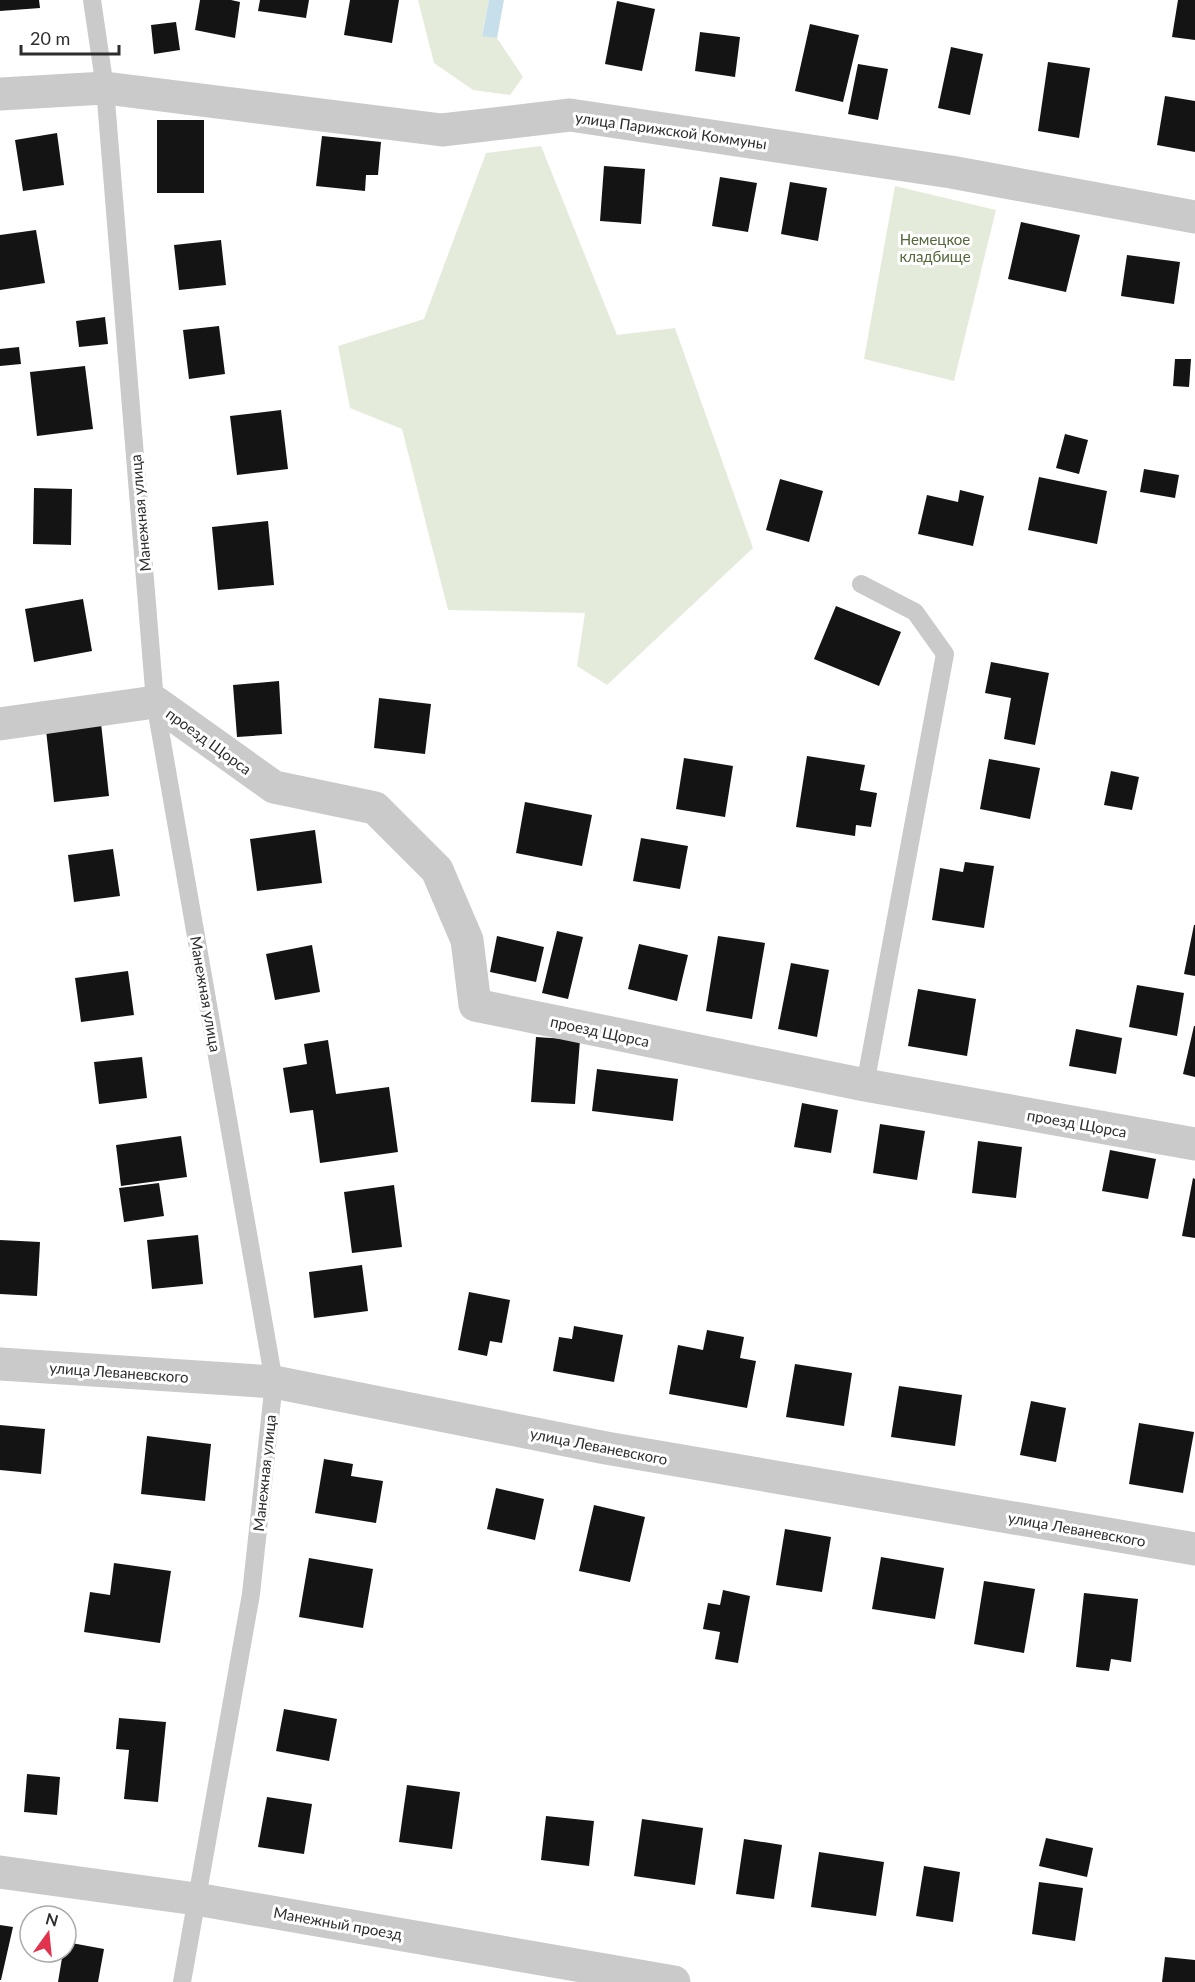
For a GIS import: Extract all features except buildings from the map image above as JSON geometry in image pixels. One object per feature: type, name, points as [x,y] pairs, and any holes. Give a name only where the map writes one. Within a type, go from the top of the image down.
[{"type":"street","name":"улица Парижской Коммуны","points":[[0,94],[105,88],[442,130],[570,115],[951,172],[1195,217]]},
{"type":"street","points":[[0,724],[155,702]]},
{"type":"street","name":"проезд Щорса","points":[[155,702],[274,787],[375,807],[438,870],[467,940],[475,1005],[865,1085],[1195,1144]]},
{"type":"street","name":"улица Леваневского","points":[[0,1364],[274,1382],[606,1448],[1195,1549]]},
{"type":"street","name":"Манежный проезд","points":[[0,1872],[196,1899],[674,1982]]},
{"type":"lane","name":"Манежная улица","points":[[92,0],[105,88],[155,702],[274,1382],[252,1594],[182,1982]]},
{"type":"lane","points":[[861,584],[915,612],[945,654],[865,1085]]},
{"type":"green space","points":[[418,0],[489,0],[482,35],[497,38],[523,77],[510,95],[473,90],[434,63]]},
{"type":"green space","points":[[541,146],[617,335],[675,328],[753,548],[607,685],[577,666],[585,613],[448,610],[402,429],[350,408],[338,346],[424,319],[486,153]]},
{"type":"green space","name":"Немецкое кладбище","points":[[895,186],[996,210],[954,381],[864,359]]},
{"type":"water","points":[[489,0],[504,0],[497,38],[482,36]]}]
